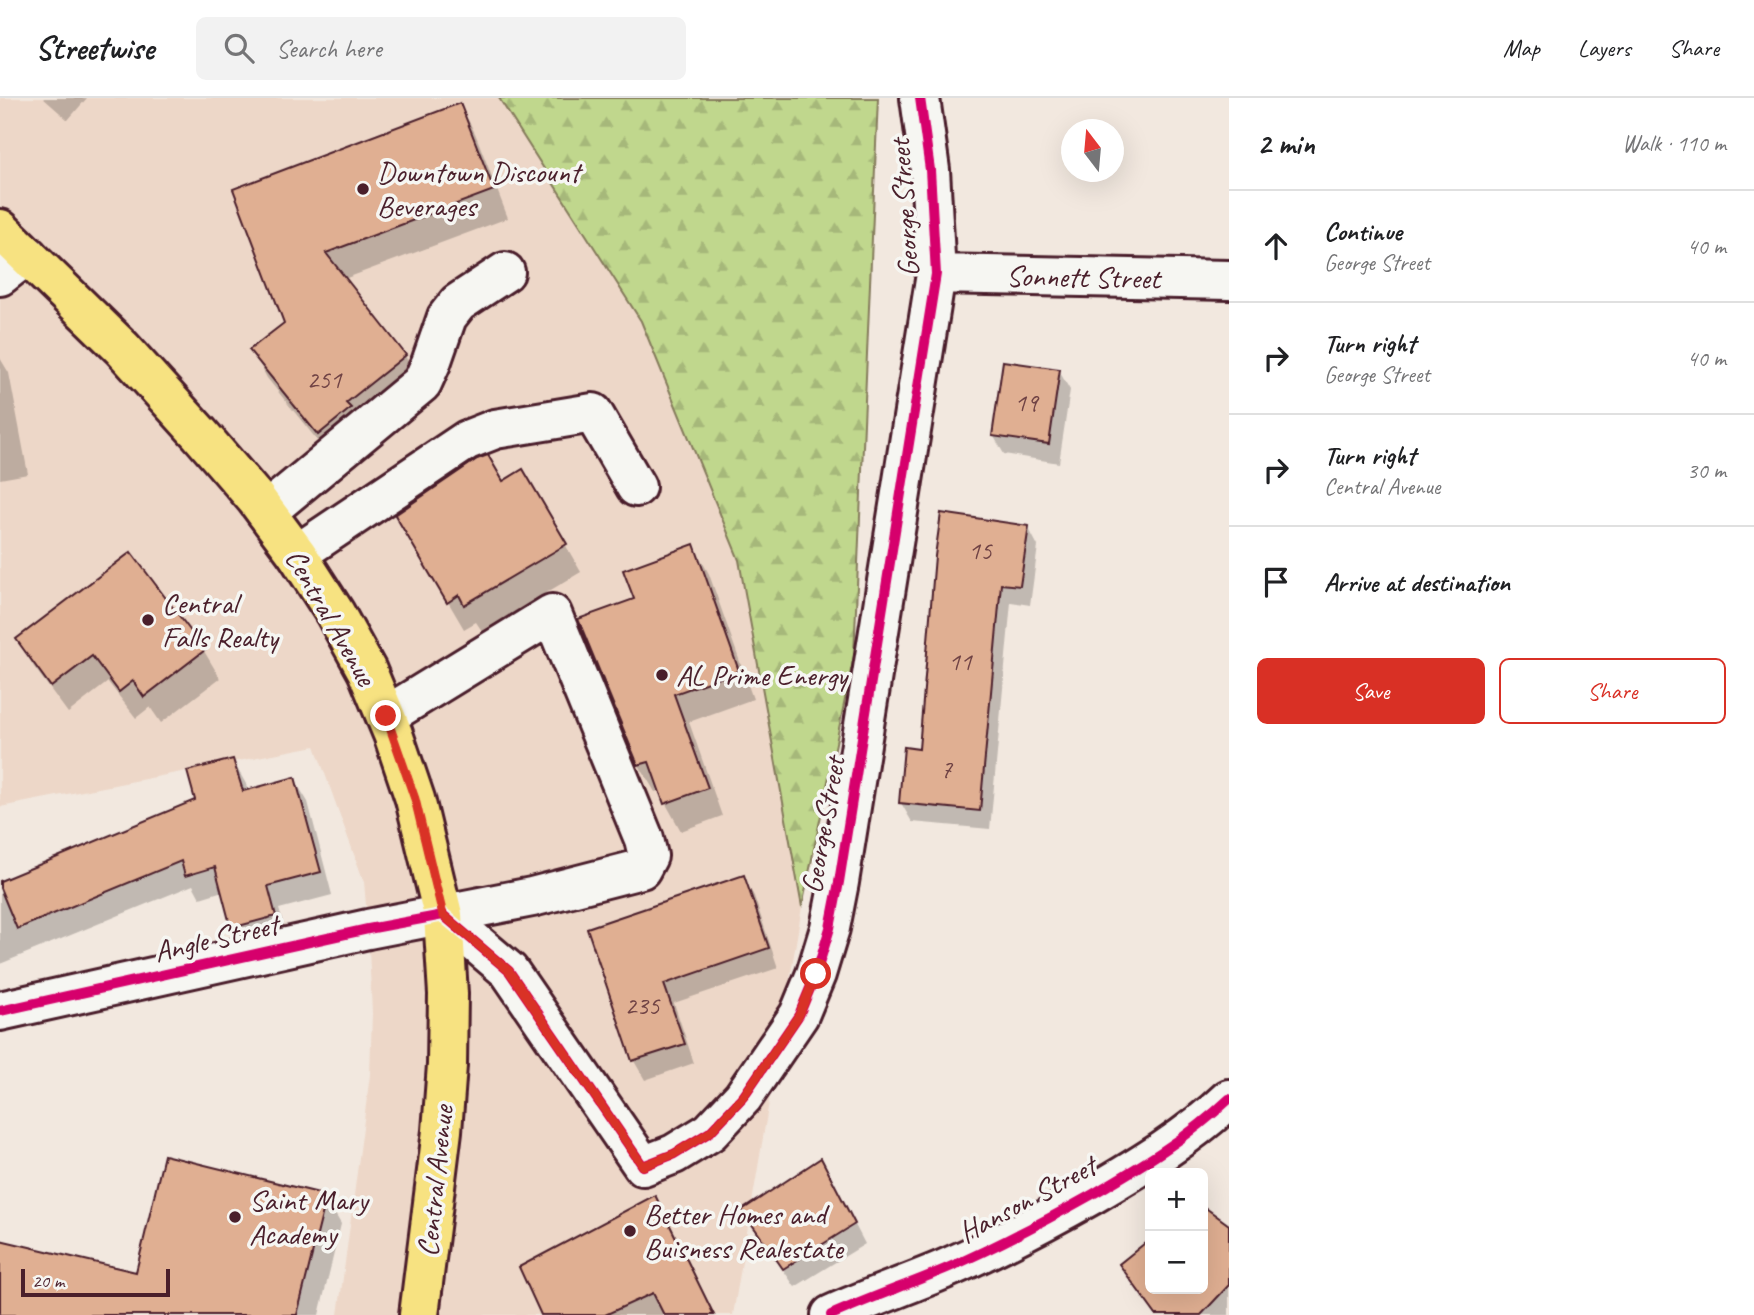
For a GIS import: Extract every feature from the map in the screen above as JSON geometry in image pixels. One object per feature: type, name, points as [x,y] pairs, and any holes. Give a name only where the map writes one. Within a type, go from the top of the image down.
[{"type":"main road","name":"Central Avenue","points":[[0,229],[14,265],[122,348],[201,433],[266,512],[335,613],[367,671],[386,716],[415,799],[443,915],[449,994],[442,1131],[419,1315]]},
{"type":"street","name":"George Street","points":[[443,915],[509,971],[643,1166],[674,1154],[710,1132],[743,1097],[799,1015],[830,929],[839,882],[936,274],[930,170],[920,98]]},
{"type":"street","points":[[266,512],[422,383],[447,317],[458,303],[505,272]]},
{"type":"street","name":"Sonnett Street","points":[[936,274],[1229,280]]},
{"type":"street","points":[[297,554],[467,440],[495,429],[593,413],[636,487]]},
{"type":"street","name":"Angle Street","points":[[0,1011],[368,929],[532,897],[641,869],[648,856],[645,839],[552,614],[386,716]]},
{"type":"street","name":"Hanson Street","points":[[831,1315],[1010,1239],[1073,1205],[1147,1163],[1229,1099]]},
{"type":"shaded area","points":[[0,98],[499,98],[641,321],[740,560],[802,907],[733,1315],[338,1315],[370,1075],[372,1013],[364,882],[315,746],[0,807]]},
{"type":"green space","points":[[499,98],[878,98],[854,656],[802,907],[739,560],[641,321]]},
{"type":"building","points":[[460,103],[494,190],[326,253],[406,355],[346,403],[351,408],[318,435],[249,350],[284,323],[233,189]]},
{"type":"building","points":[[1003,361],[1060,369],[1049,444],[992,436]]},
{"type":"building","points":[[488,455],[503,481],[523,469],[567,544],[464,605],[459,595],[447,603],[395,515],[477,459]]},
{"type":"building","points":[[941,513],[1029,526],[1020,586],[1001,584],[980,811],[899,803],[904,747],[919,749]]},
{"type":"building","name":"AL Prime Energy","points":[[694,544],[739,671],[674,694],[708,788],[664,804],[649,762],[638,765],[578,619],[634,599],[623,570]]},
{"type":"building","points":[[131,552],[205,650],[144,697],[133,681],[119,692],[92,656],[51,687],[16,639]]},
{"type":"building","points":[[233,759],[243,791],[295,777],[321,872],[268,886],[276,916],[231,928],[215,867],[185,876],[181,861],[17,929],[0,888],[0,881],[195,800],[187,771]]},
{"type":"building","points":[[744,875],[769,948],[664,984],[685,1044],[632,1061],[587,928]]},
{"type":"building","name":"Saint Mary Academy","points":[[164,1155],[327,1195],[297,1315],[0,1315],[0,1240],[136,1272]]},
{"type":"building","points":[[821,1158],[855,1224],[783,1269],[742,1210]]},
{"type":"building","name":"Better Homes and Buisness Realestate","points":[[655,1195],[714,1315],[664,1315],[653,1293],[605,1315],[541,1315],[519,1267]]},
{"type":"building","points":[[1208,1210],[1229,1225],[1229,1285],[1201,1315],[1156,1315],[1119,1264],[1145,1243],[1145,1294],[1208,1294]]},
{"type":"cycle path","points":[[0,1011],[368,929],[443,915],[509,971],[643,1166],[674,1154],[710,1132],[743,1097],[799,1015],[816,974],[830,928],[936,274],[930,170],[920,98]]},
{"type":"cycle path","points":[[831,1315],[964,1261],[1057,1214],[1164,1150],[1198,1126],[1229,1099]]},
{"type":"place","name":"Downtown Discount Beverages","points":[[363,189]]},
{"type":"place","name":"Central Falls Realty","points":[[148,620]]},
{"type":"place","name":"AL Prime Energy","points":[[662,675]]},
{"type":"place","name":"Saint Mary Academy","points":[[235,1217]]},
{"type":"place","name":"Better Homes and Buisness Realestate","points":[[630,1231]]},
{"type":"route","points":[[386,716],[415,799],[443,915],[509,971],[643,1166],[674,1154],[710,1132],[743,1097],[799,1015],[816,974]]}]
